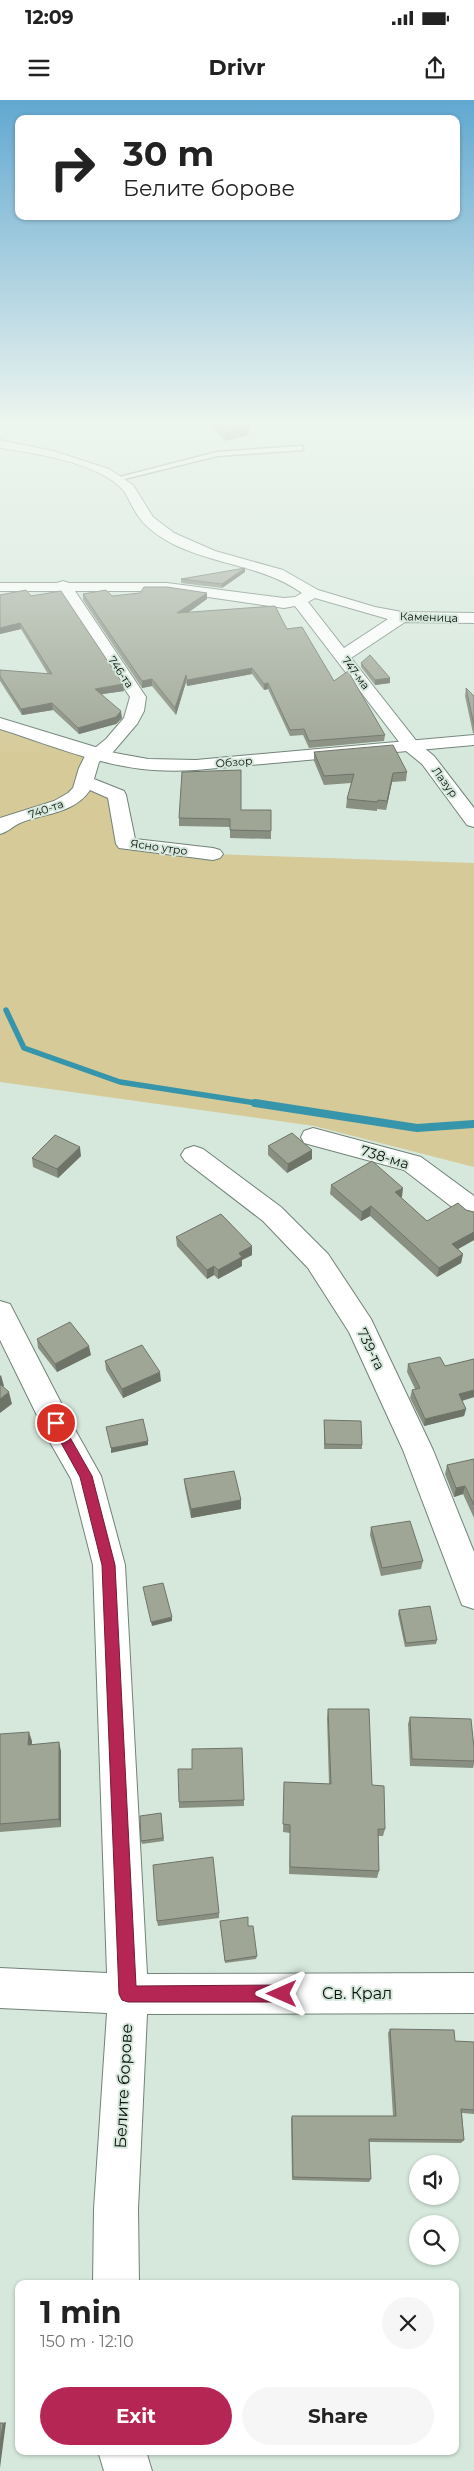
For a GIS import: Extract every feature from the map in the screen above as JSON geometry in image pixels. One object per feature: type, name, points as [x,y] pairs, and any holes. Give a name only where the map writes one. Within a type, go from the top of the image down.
[{"type":"street","name":"747-ма","points":[[171,536],[204,553],[284,576],[306,597],[343,656],[412,747]]},
{"type":"street","name":"746-та","points":[[63,586],[138,697],[139,705],[137,712],[106,749],[97,754]]},
{"type":"street","name":"Каменица","points":[[0,587],[167,587],[284,603],[306,597],[341,600],[371,611],[402,617],[474,618]]},
{"type":"street","points":[[343,656],[402,617]]},
{"type":"street","name":"Обзор","points":[[0,723],[97,754],[158,766],[196,765],[474,740]]},
{"type":"street","name":"Лазур","points":[[412,747],[428,760],[474,821]]},
{"type":"street","name":"740-та","points":[[0,828],[12,819],[68,801],[76,796],[86,782],[90,762],[97,754]]},
{"type":"street","name":"Ясно утро","points":[[86,782],[117,795],[126,844],[213,854]]},
{"type":"street","name":"738-ма","points":[[313,1137],[412,1163],[474,1210]]},
{"type":"street","name":"739-та","points":[[194,1155],[272,1214],[318,1262],[362,1328],[418,1450],[474,1594]]},
{"type":"street","name":"Белите борове","points":[[0,1312],[58,1428],[86,1476],[109,1565],[128,1994],[116,2209],[116,2280]]},
{"type":"street","name":"Св. Крал","points":[[0,1988],[128,1994],[474,1993]]},
{"type":"street","points":[[123,2455],[128,2471]]},
{"type":"shaded area","points":[[0,723],[97,754],[86,782],[117,795],[126,844],[213,854],[474,863],[474,1167],[314,1126],[0,1082]]},
{"type":"building","points":[[245,568],[222,584],[181,579]]},
{"type":"building","points":[[144,587],[167,587],[207,593],[177,613],[275,606],[287,629],[302,627],[334,681],[348,671],[385,735],[309,741],[304,729],[290,730],[268,683],[264,684],[252,668],[187,680],[186,675],[175,708],[152,679],[142,681],[83,594],[106,590],[112,596],[140,593]]},
{"type":"building","points":[[26,590],[31,596],[61,591],[123,684],[95,689],[121,711],[116,717],[78,728],[52,703],[21,709],[0,676],[0,670],[52,674],[20,623],[0,628],[0,595]]},
{"type":"building","points":[[370,655],[390,678],[375,680],[361,663]]},
{"type":"building","points":[[466,688],[474,696],[474,725]]},
{"type":"building","points":[[393,745],[407,772],[393,773],[387,801],[378,800],[377,802],[347,799],[354,774],[324,776],[314,752]]},
{"type":"building","points":[[241,770],[241,810],[271,810],[271,831],[230,830],[230,819],[179,818],[182,772]]},
{"type":"building","points":[[292,1133],[312,1150],[288,1164],[268,1146]]},
{"type":"building","points":[[55,1135],[80,1147],[57,1169],[32,1158]]},
{"type":"building","points":[[372,1161],[403,1188],[395,1192],[427,1221],[458,1203],[466,1210],[474,1212],[474,1232],[452,1244],[463,1254],[439,1268],[371,1206],[362,1212],[331,1185]]},
{"type":"building","points":[[221,1214],[252,1246],[239,1253],[242,1257],[218,1270],[214,1266],[207,1270],[176,1237]]},
{"type":"building","points":[[70,1322],[89,1346],[55,1364],[37,1339]]},
{"type":"building","points":[[142,1345],[160,1372],[122,1389],[105,1361]]},
{"type":"building","points":[[440,1357],[445,1366],[474,1359],[474,1390],[459,1394],[466,1409],[425,1419],[412,1390],[420,1388],[408,1364]]},
{"type":"building","points":[[0,1384],[9,1392],[0,1399]]},
{"type":"building","points":[[143,1419],[148,1441],[111,1448],[106,1427]]},
{"type":"building","points":[[324,1420],[361,1421],[362,1445],[325,1444]]},
{"type":"building","points":[[474,1459],[474,1505],[465,1486],[456,1488],[447,1465]]},
{"type":"building","points":[[234,1471],[241,1500],[191,1509],[184,1479]]},
{"type":"building","points":[[410,1521],[423,1561],[382,1568],[371,1527]]},
{"type":"building","points":[[163,1583],[172,1617],[151,1622],[143,1587]]},
{"type":"building","points":[[430,1606],[437,1640],[406,1643],[399,1610]]},
{"type":"building","points":[[328,1709],[369,1709],[372,1785],[384,1786],[385,1829],[378,1829],[379,1871],[290,1867],[290,1825],[283,1824],[284,1782],[331,1784]]},
{"type":"building","points":[[410,1717],[471,1719],[474,1761],[412,1759]]},
{"type":"building","points":[[29,1732],[28,1745],[59,1742],[59,1819],[0,1824],[0,1734]]},
{"type":"building","points":[[242,1748],[244,1800],[179,1802],[178,1769],[192,1769],[192,1749]]},
{"type":"building","points":[[161,1813],[163,1838],[141,1841],[140,1816]]},
{"type":"building","points":[[213,1857],[219,1913],[157,1921],[153,1865]]},
{"type":"building","points":[[248,1917],[248,1926],[253,1926],[257,1956],[225,1961],[220,1921]]},
{"type":"building","points":[[390,2029],[454,2030],[455,2041],[474,2042],[474,2110],[461,2109],[464,2140],[369,2139],[371,2179],[293,2177],[292,2116],[396,2116]]},
{"type":"building","points":[[0,2423],[3,2423],[0,2443]]},
{"type":"waterway","points":[[6,1010],[24,1048],[120,1082],[263,1104]]},
{"type":"waterway","points":[[255,1103],[417,1128],[474,1124]]},
{"type":"route","points":[[56,1423],[86,1476],[109,1565],[128,1994],[282,1994]]}]
